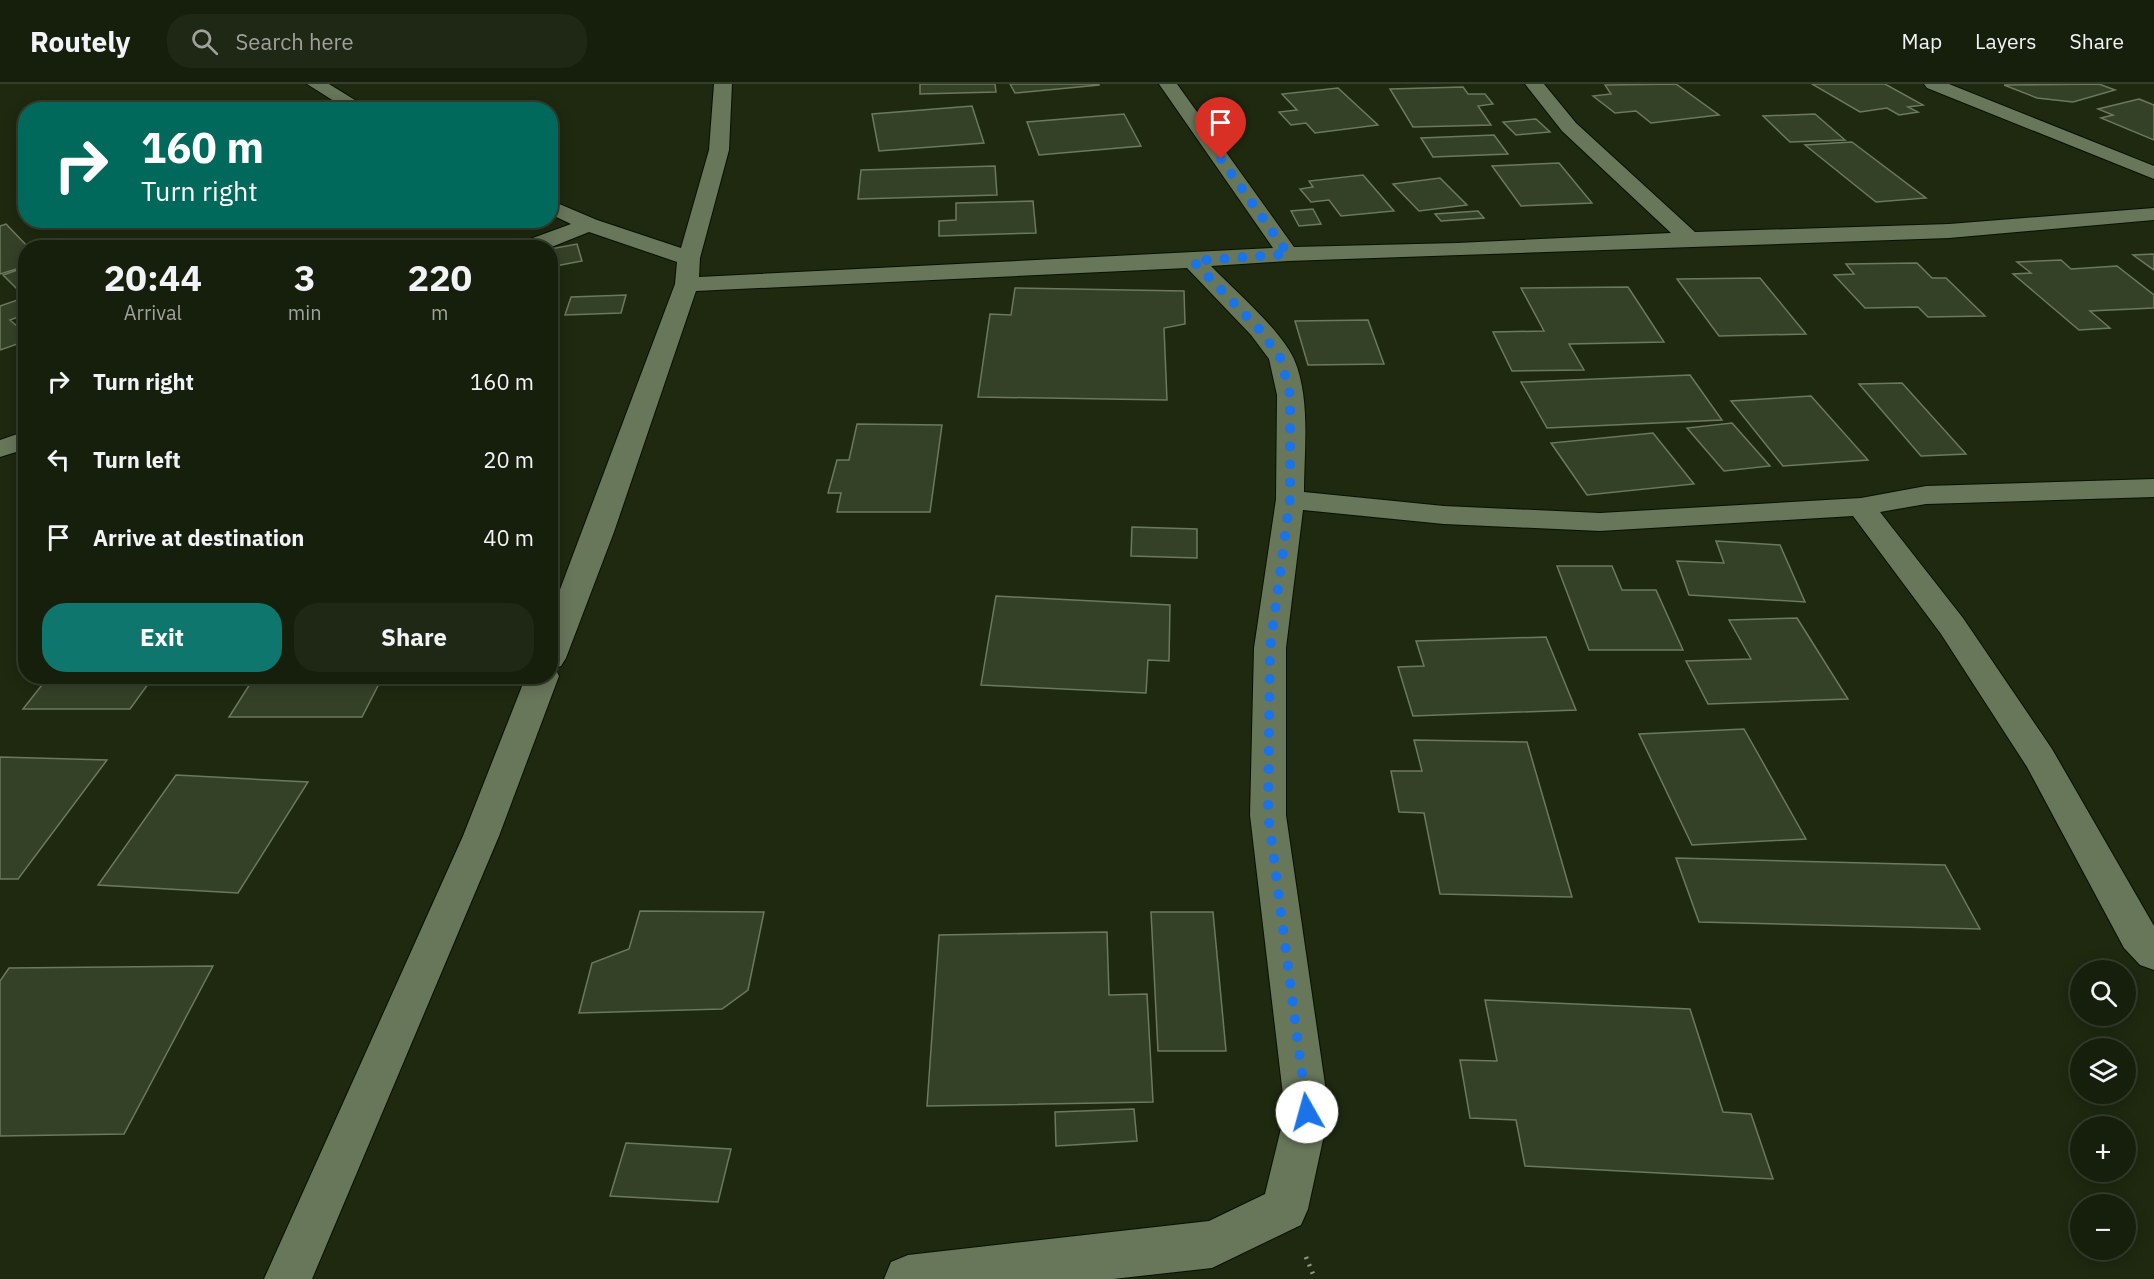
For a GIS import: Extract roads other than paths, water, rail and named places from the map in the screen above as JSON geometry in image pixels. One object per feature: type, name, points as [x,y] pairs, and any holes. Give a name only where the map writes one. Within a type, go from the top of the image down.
[{"type":"street","points":[[316,84],[348,102]]},
{"type":"street","points":[[558,637],[599,532],[687,284],[689,258],[719,150],[723,84]]},
{"type":"street","points":[[1168,84],[1288,254]]},
{"type":"street","points":[[1534,84],[1569,127],[1690,239]]},
{"type":"street","points":[[1933,84],[2154,173]]},
{"type":"street","points":[[558,210],[589,225],[689,258]]},
{"type":"street","points":[[687,284],[1193,261],[1288,254],[1457,250],[1690,239],[1949,231],[2154,214]]},
{"type":"street","points":[[549,240],[589,225]]},
{"type":"street","points":[[908,1279],[1212,1244],[1285,1209],[1307,1112],[1268,814],[1270,648],[1290,499],[1290,395],[1281,359],[1260,330],[1193,261]]},
{"type":"street","points":[[0,449],[18,442]]},
{"type":"street","points":[[1290,499],[1413,513],[1600,522],[1861,507],[1926,495],[2154,488]]},
{"type":"street","points":[[1861,507],[1952,626],[2040,758],[2138,936],[2154,953]]},
{"type":"street","points":[[288,1279],[481,836],[540,684]]}]
